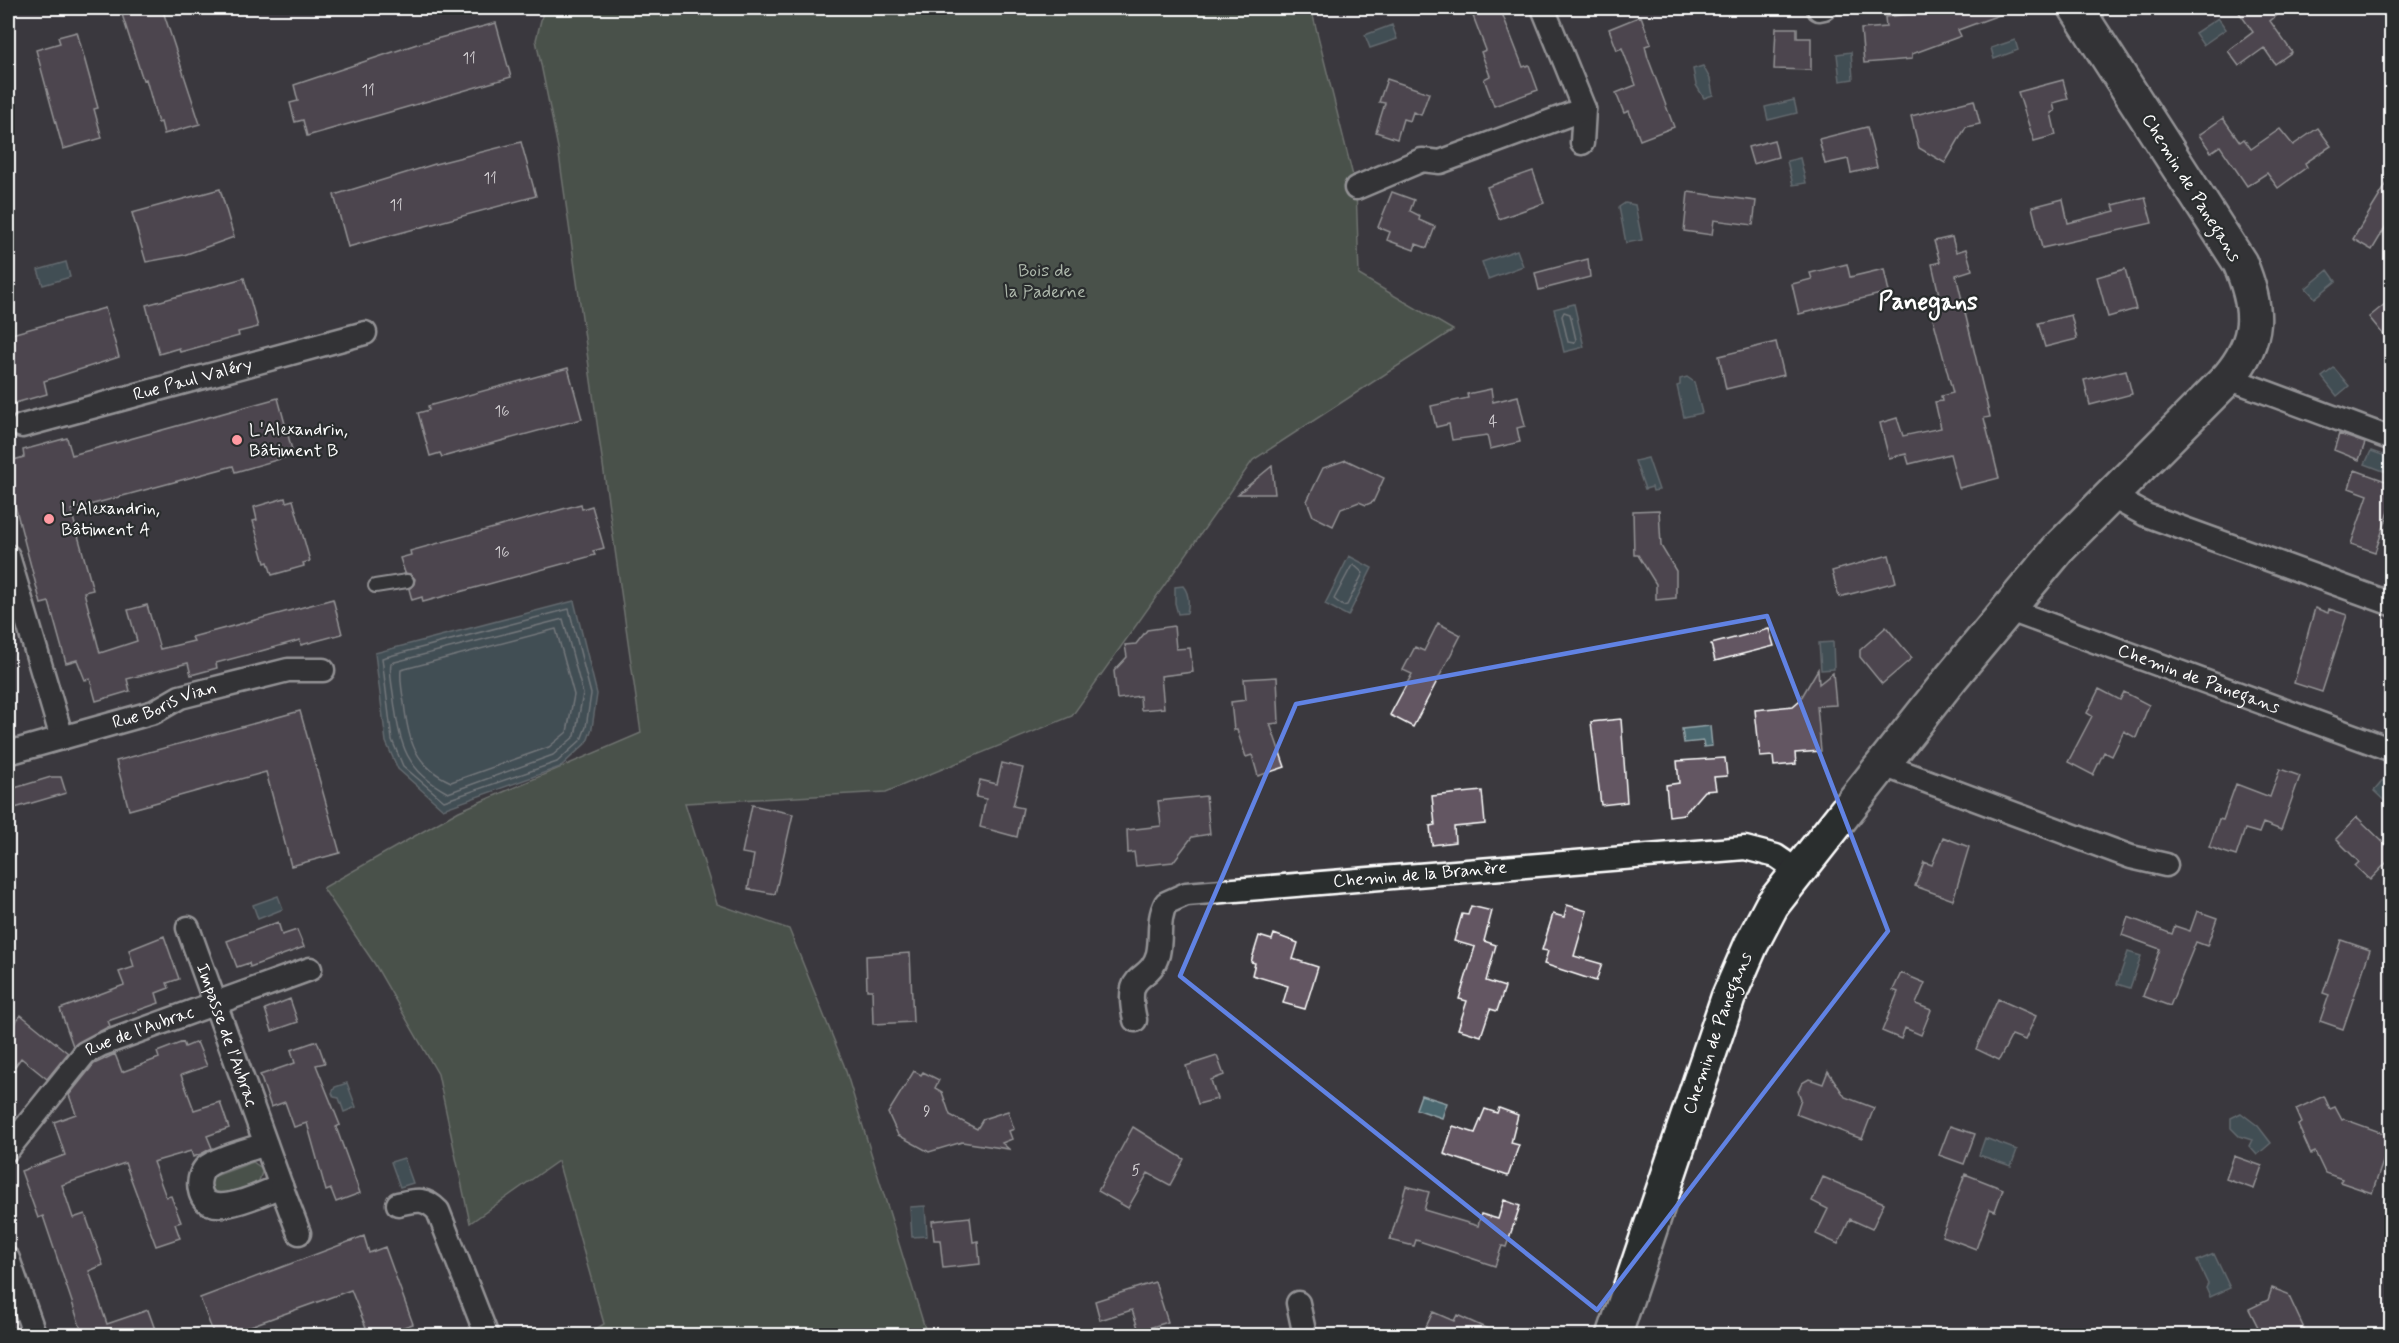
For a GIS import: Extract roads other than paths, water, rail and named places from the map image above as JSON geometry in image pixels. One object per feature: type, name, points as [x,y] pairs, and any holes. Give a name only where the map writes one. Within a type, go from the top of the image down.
[{"type":"street","points":[[1543,8],[1584,109],[1582,143]]},
{"type":"street","name":"Chemin de Panegans","points":[[1614,1335],[1728,998],[1760,926],[1798,871],[2007,609],[2059,548],[2109,495],[2228,378],[2244,359],[2251,343],[2254,312],[2251,290],[2240,263],[2076,8]]},
{"type":"street","points":[[1356,188],[1422,160],[1440,162],[1584,109]]},
{"type":"street","name":"Rue Paul Valéry","points":[[12,429],[365,333]]},
{"type":"street","points":[[2228,378],[2244,386],[2391,439]]},
{"type":"street","points":[[2109,495],[2146,516],[2391,604]]},
{"type":"street","points":[[8,556],[62,738]]},
{"type":"street","name":"Chemin de Panegans","points":[[2007,609],[2391,750]]},
{"type":"street","name":"Rue Boris Vian","points":[[8,753],[154,712],[180,697],[288,670],[323,670]]},
{"type":"street","points":[[1883,765],[2131,857],[2166,865]]},
{"type":"street","name":"Chemin de la Branère","points":[[1135,1020],[1132,989],[1136,979],[1153,965],[1158,953],[1161,912],[1166,903],[1185,894],[1745,848],[1776,856],[1798,871]]},
{"type":"street","name":"Impasse de l'Aubrac","points":[[188,928],[298,1233]]},
{"type":"street","name":"Rue de l'Aubrac","points":[[8,1149],[85,1053],[310,969]]},
{"type":"street","points":[[266,1144],[205,1168],[199,1180],[200,1192],[206,1201],[217,1207],[282,1186]]},
{"type":"street","points":[[398,1204],[419,1200],[429,1202],[438,1211],[487,1335]]},
{"type":"street","points":[[8,1259],[35,1335]]},
{"type":"street","points":[[1298,1303],[1305,1335]]},
{"type":"lane","points":[[375,586],[407,581]]},
{"type":"water","points":[[2218,18],[2226,29],[2203,45],[2195,33]]},
{"type":"water","points":[[1392,25],[1397,39],[1370,48],[1365,35]]},
{"type":"water","points":[[2015,40],[2018,50],[1994,59],[1991,48]]},
{"type":"water","points":[[1851,52],[1853,79],[1840,81],[1837,54]]},
{"type":"water","points":[[1703,66],[1710,79],[1713,95],[1704,98],[1696,85],[1693,69]]},
{"type":"water","points":[[1794,100],[1797,113],[1768,120],[1765,107]]},
{"type":"water","points":[[1800,158],[1806,183],[1793,185],[1787,161]]},
{"type":"water","points":[[1625,203],[1635,205],[1642,240],[1626,243],[1619,207]]},
{"type":"water","points":[[1517,250],[1523,266],[1488,279],[1482,262]]},
{"type":"water","points":[[66,262],[70,277],[43,285],[38,270]]},
{"type":"water","points":[[2328,270],[2336,281],[2315,298],[2306,288]]},
{"type":"water","points":[[1574,304],[1584,347],[1564,352],[1554,309]]},
{"type":"water","points":[[2334,368],[2349,386],[2337,396],[2322,377]]},
{"type":"water","points":[[1687,377],[1694,382],[1702,413],[1684,417],[1677,386],[1680,385],[1680,379]]},
{"type":"water","points":[[2371,451],[2391,458],[2391,474],[2365,464]]},
{"type":"water","points":[[1648,458],[1659,490],[1653,491],[1652,487],[1645,489],[1635,461]]},
{"type":"water","points":[[1349,556],[1372,568],[1348,616],[1325,604]]},
{"type":"water","points":[[1183,586],[1187,595],[1188,610],[1187,613],[1178,614],[1175,587]]},
{"type":"water","points":[[574,601],[597,694],[592,728],[587,742],[560,767],[443,809],[398,769],[386,742],[375,653]]},
{"type":"water","points":[[1833,642],[1834,669],[1821,670],[1819,643]]},
{"type":"water","points":[[1710,726],[1712,746],[1704,747],[1703,741],[1684,743],[1682,729]]},
{"type":"water","points":[[2385,778],[2391,784],[2391,807],[2374,791]]},
{"type":"water","points":[[278,896],[283,909],[258,919],[253,905]]},
{"type":"water","points":[[2128,952],[2141,956],[2130,988],[2117,984]]},
{"type":"water","points":[[347,1083],[356,1107],[344,1112],[339,1098],[334,1097],[332,1093],[335,1087]]},
{"type":"water","points":[[1421,1095],[1447,1103],[1442,1118],[1416,1109]]},
{"type":"water","points":[[2241,1113],[2258,1126],[2271,1143],[2257,1155],[2249,1146],[2252,1140],[2239,1136],[2231,1128],[2231,1118]]},
{"type":"water","points":[[1985,1138],[2017,1150],[2011,1166],[1979,1155]]},
{"type":"water","points":[[404,1158],[413,1183],[400,1187],[391,1162]]},
{"type":"water","points":[[925,1206],[927,1236],[912,1237],[910,1207]]},
{"type":"water","points":[[2214,1254],[2230,1288],[2210,1297],[2206,1288],[2208,1284],[2197,1261]]},
{"type":"place","name":"L'Alexandrin, Bâtiment B","points":[[237,440]]},
{"type":"place","name":"L'Alexandrin, Bâtiment A","points":[[49,519]]},
{"type":"district","name":"Panegans","points":[[1928,302]]},
{"type":"park label","name":"Bois de la Paderne","points":[[1045,281]]}]
